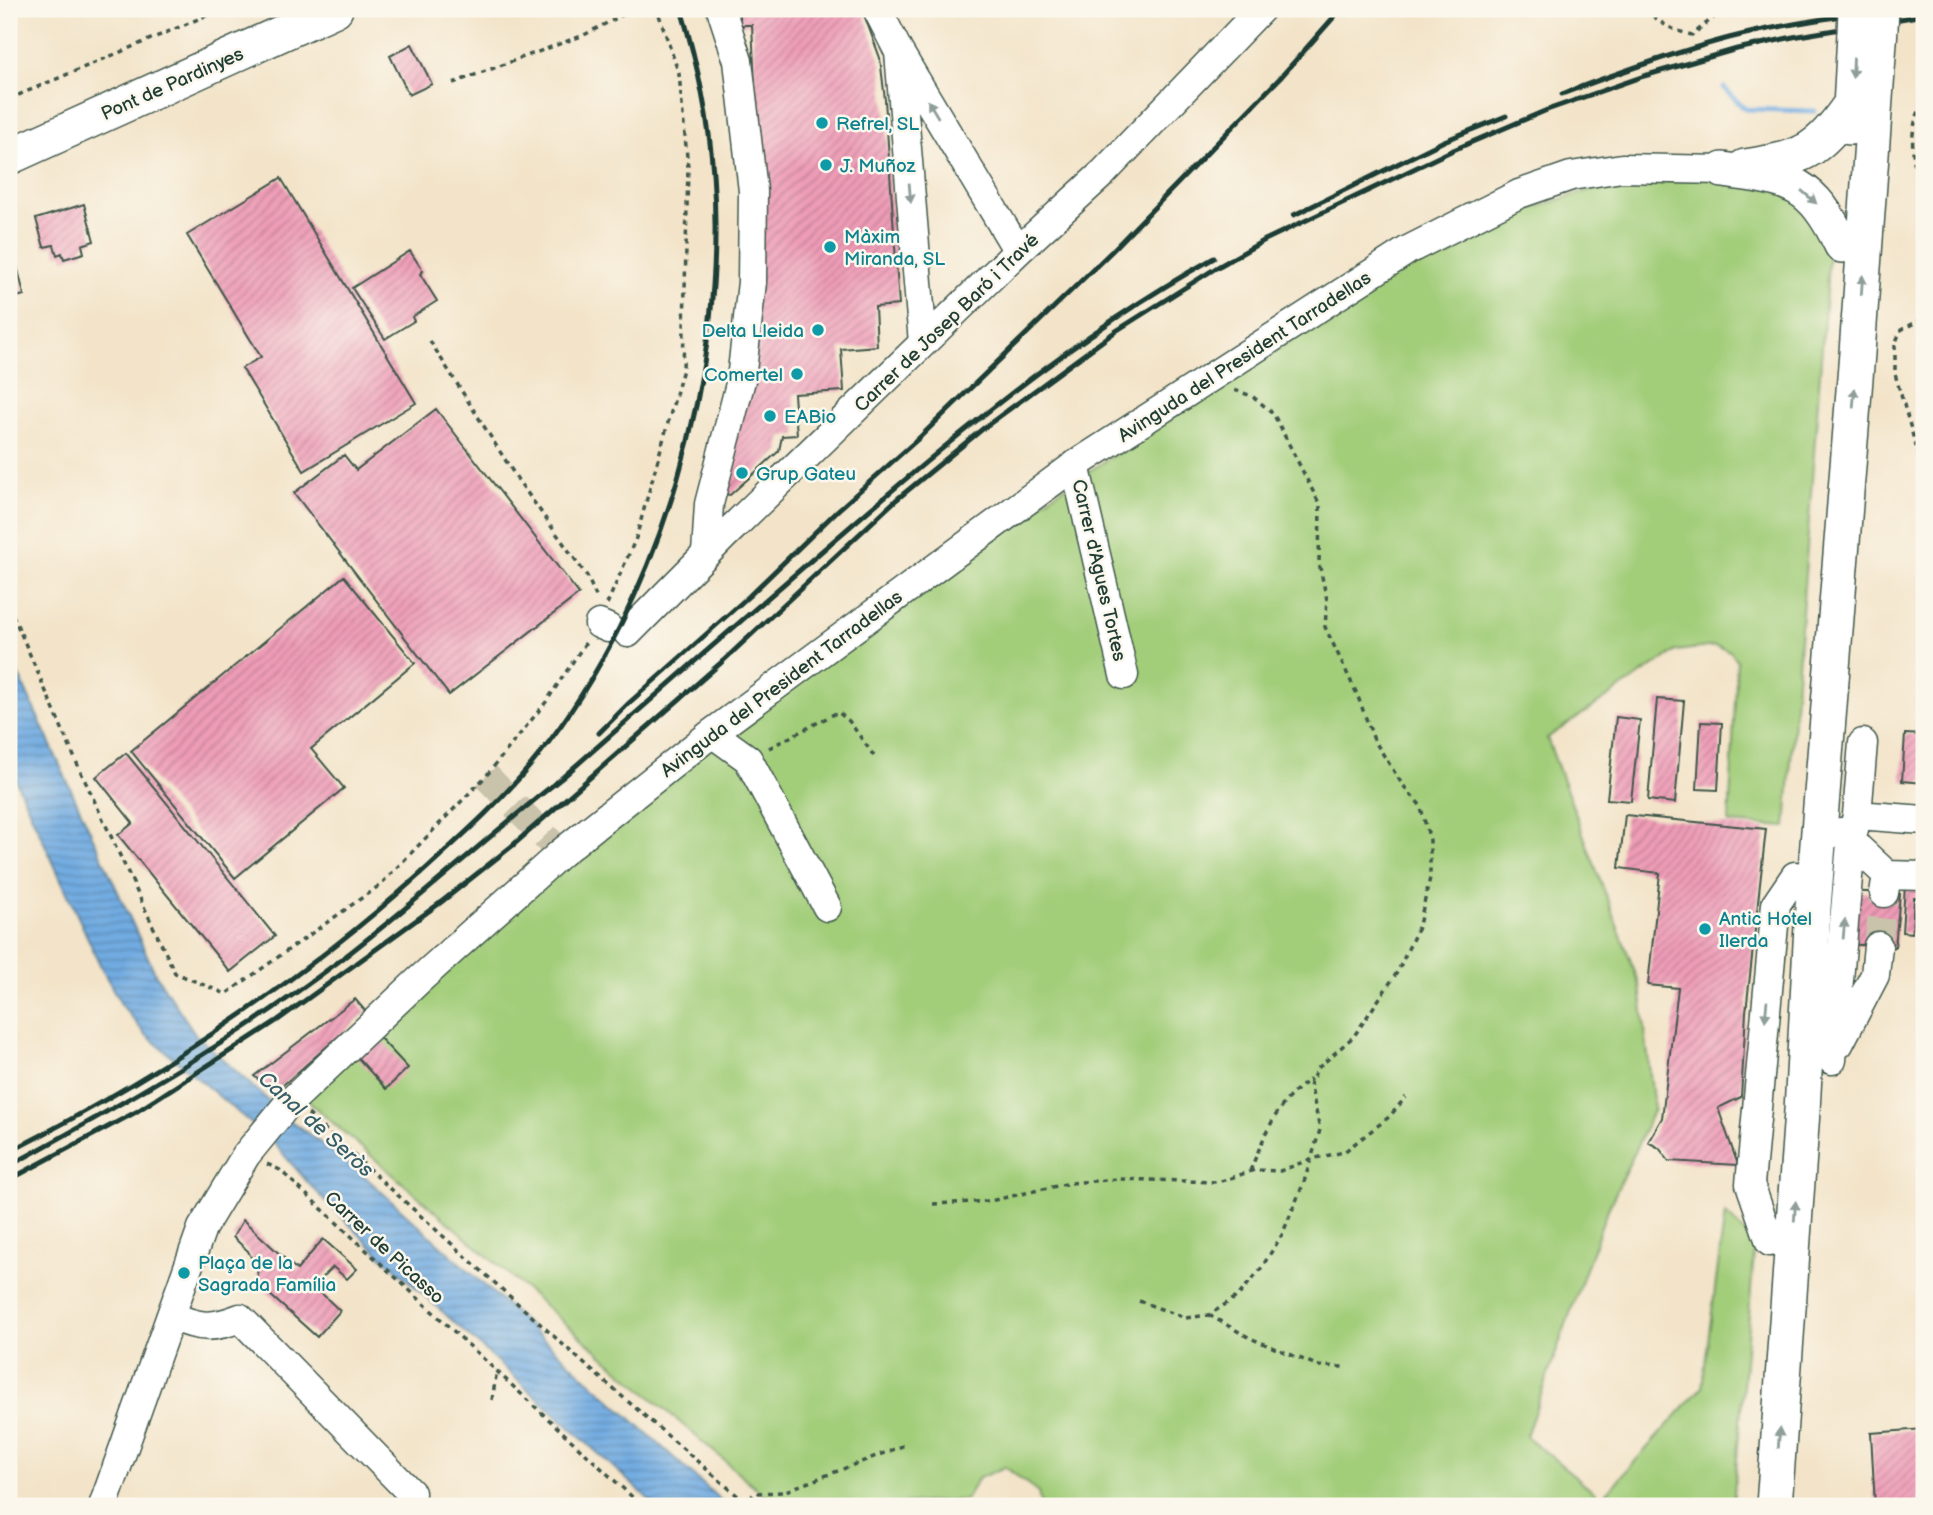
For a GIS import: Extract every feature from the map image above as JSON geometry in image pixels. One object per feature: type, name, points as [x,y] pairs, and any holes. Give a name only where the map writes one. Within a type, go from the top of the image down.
[{"type":"main road","name":"Pont de Pardinyes","points":[[9,157],[334,9]]},
{"type":"main road","points":[[1751,1506],[1851,104],[1868,20]]},
{"type":"main road","points":[[1774,1506],[1821,811],[1868,20]]},
{"type":"main road","points":[[1723,170],[1782,161],[1810,151],[1833,130],[1851,104]]},
{"type":"main road","points":[[1723,170],[1774,176],[1793,184],[1811,196],[1828,216],[1842,245]]},
{"type":"street","points":[[706,554],[709,503],[741,380],[752,282],[753,191],[738,61],[721,9]]},
{"type":"street","points":[[877,9],[899,52],[1018,251]]},
{"type":"street","name":"Carrer de Josep Baró i Travé","points":[[612,628],[706,554],[1102,173],[1261,9]]},
{"type":"street","points":[[899,52],[923,343]]},
{"type":"street","name":"Avinguda del President Tarradellas","points":[[103,1506],[202,1228],[254,1145],[290,1103],[418,981],[561,853],[712,733],[1075,465],[1408,250],[1519,194],[1571,176],[1622,168],[1723,170]]},
{"type":"street","name":"Carrer d'Agues Tortes","points":[[1075,465],[1124,675]]},
{"type":"street","points":[[712,733],[748,759],[827,907]]},
{"type":"street","points":[[1832,1060],[1851,843],[1857,814],[1863,743]]},
{"type":"street","points":[[1821,811],[1886,884],[1924,876]]},
{"type":"street","points":[[1857,814],[1924,820]]},
{"type":"street","points":[[1802,1111],[1832,1060],[1875,975],[1878,946]]},
{"type":"street","points":[[172,1316],[196,1326],[222,1324],[240,1318],[411,1493],[410,1506]]},
{"type":"path","points":[[9,99],[222,9]]},
{"type":"path","points":[[453,83],[584,35],[634,9]]},
{"type":"path","points":[[430,341],[511,469],[587,576],[603,613],[636,538],[683,369],[688,167],[678,74],[657,9]]},
{"type":"path","points":[[1646,9],[1672,30],[1692,34],[1711,22],[1724,9]]},
{"type":"path","points":[[1924,103],[1915,123],[1912,139],[1924,220]]},
{"type":"path","points":[[9,242],[16,242]]},
{"type":"path","points":[[1924,270],[1923,321],[1901,330],[1895,344],[1895,374],[1924,474]]},
{"type":"path","points":[[1139,1301],[1186,1318],[1209,1315],[1238,1296],[1260,1270],[1282,1235],[1304,1182],[1320,1130],[1310,1083],[1318,1068],[1354,1036],[1398,971],[1419,925],[1430,878],[1430,839],[1420,805],[1402,784],[1374,740],[1357,694],[1325,627],[1327,600],[1319,563],[1320,505],[1311,484],[1273,413],[1252,396],[1205,381]]},
{"type":"path","points":[[9,606],[79,768],[175,973],[226,995],[380,885],[486,776],[546,702],[612,628]]},
{"type":"path","points":[[748,759],[838,712],[849,721],[874,756]]},
{"type":"path","points":[[1250,1171],[1280,1106],[1297,1088],[1312,1079]]},
{"type":"path","points":[[933,1204],[990,1201],[1070,1183],[1118,1179],[1218,1182],[1250,1171],[1280,1171],[1311,1159],[1344,1152],[1389,1118],[1406,1097]]},
{"type":"path","points":[[290,1103],[589,1368],[748,1504],[754,1493],[783,1492],[905,1445]]},
{"type":"path","name":"Carrer de Picasso","points":[[254,1145],[642,1506]]},
{"type":"path","points":[[1209,1315],[1250,1338],[1307,1362],[1319,1366],[1344,1367]]},
{"type":"path","points":[[492,1400],[497,1370]]},
{"type":"green space","points":[[1730,172],[1790,187],[1829,253],[1786,827],[1729,823],[1737,660],[1730,651],[1716,646],[1676,651],[1547,738],[1640,986],[1654,1109],[1605,1216],[1526,1436],[1602,1498],[1702,1387],[1725,1213],[1755,1242],[1733,1506],[1041,1506],[1038,1492],[1005,1467],[979,1478],[965,1500],[862,1506],[777,1506],[303,1097],[654,787],[1003,527],[1417,259],[1511,215],[1619,181]]},
{"type":"water","points":[[9,654],[156,975],[196,1035],[291,1121],[361,1173],[727,1506],[656,1506],[380,1255],[310,1185],[272,1141],[145,1034],[121,1004],[102,969],[9,766]]},
{"type":"building","points":[[740,9],[862,9],[880,58],[899,305],[875,307],[877,346],[841,349],[844,391],[794,394],[797,435],[782,436],[779,451],[730,495],[724,494],[756,106],[752,25],[740,25]]},
{"type":"building","points":[[412,44],[432,84],[409,95],[390,56]]},
{"type":"building","points":[[281,178],[416,403],[304,471],[242,368],[261,357],[187,235]]},
{"type":"building","points":[[84,204],[94,241],[82,245],[84,253],[64,259],[62,253],[57,255],[54,245],[44,247],[36,219]]},
{"type":"building","points":[[410,251],[423,271],[420,274],[437,301],[412,317],[414,321],[385,339],[352,288]]},
{"type":"building","points":[[16,261],[24,295],[9,299],[9,263]]},
{"type":"building","points":[[436,409],[579,594],[449,695],[294,493],[344,455],[356,470]]},
{"type":"building","points":[[344,576],[415,663],[311,749],[344,788],[235,878],[131,751]]},
{"type":"building","points":[[1657,699],[1684,701],[1675,803],[1648,800]]},
{"type":"building","points":[[1616,717],[1640,720],[1631,801],[1607,799]]},
{"type":"building","points":[[1701,722],[1722,723],[1718,790],[1697,789]]},
{"type":"building","points":[[1905,734],[1924,735],[1924,783],[1902,781]]},
{"type":"building","points":[[126,753],[275,936],[230,972],[118,835],[133,823],[96,777]]},
{"type":"building","name":"Antic Hotel Ilerda","points":[[1625,815],[1766,829],[1746,1012],[1741,1097],[1718,1108],[1738,1165],[1669,1161],[1659,1148],[1648,1142],[1662,1118],[1678,988],[1648,985],[1660,873],[1619,868]]},
{"type":"building","points":[[1905,885],[1920,886],[1919,898],[1914,898],[1912,933],[1902,932]]},
{"type":"building","points":[[1849,891],[1900,894],[1895,947],[1845,944]]},
{"type":"building","points":[[355,999],[366,1012],[274,1093],[254,1076]]},
{"type":"building","points":[[379,1037],[408,1068],[386,1089],[357,1057]]},
{"type":"building","points":[[243,1220],[297,1270],[323,1239],[357,1269],[347,1279],[333,1267],[314,1286],[340,1311],[317,1337],[259,1285],[257,1269],[248,1251],[233,1237]]},
{"type":"building","points":[[1924,1429],[1924,1506],[1875,1506],[1871,1433]]},
{"type":"waterway","points":[[1664,9],[1668,13]]},
{"type":"waterway","points":[[1724,88],[1745,109],[1815,111]]},
{"type":"tunnel","points":[[486,776],[561,853]]},
{"type":"tunnel","points":[[1878,946],[1884,893]]},
{"type":"railway","points":[[9,1152],[118,1092],[223,1027],[274,992],[372,916],[496,803],[538,756],[581,695],[619,628],[651,556],[677,480],[697,403],[709,325],[715,248],[713,173],[702,90],[681,9]]},
{"type":"railway","points":[[599,733],[918,439],[1112,251],[1280,78],[1341,9]]},
{"type":"railway","points":[[1562,94],[1729,38],[1811,21],[1893,9]]},
{"type":"railway","points":[[9,1180],[136,1112],[278,1020],[440,903],[512,846],[723,661],[896,500],[985,427],[1116,331],[1216,268],[1265,240],[1451,151],[1547,110],[1644,76],[1737,49],[1924,15]]},
{"type":"railway","points":[[1294,215],[1444,141],[1506,116]]},
{"type":"railway","points":[[9,1166],[221,1043],[342,959],[563,777],[869,510],[963,432],[1059,357],[1109,322],[1214,258]]},
{"type":"place","name":"Refrel, SL","points":[[822,123]]},
{"type":"place","name":"J. Muñoz","points":[[826,165]]},
{"type":"place","name":"Màxim Miranda, SL","points":[[830,247]]},
{"type":"place","name":"Delta Lleida","points":[[818,330]]},
{"type":"place","name":"Comertel","points":[[797,374]]},
{"type":"place","name":"EABio","points":[[770,416]]},
{"type":"place","name":"Grup Gateu","points":[[742,473]]},
{"type":"place","name":"Antic Hotel Ilerda","points":[[1705,929]]},
{"type":"place","name":"Plaça de la Sagrada Família","points":[[184,1273]]},
{"type":"water label","name":"Canal de Seròs","points":[[316,1124]]}]
